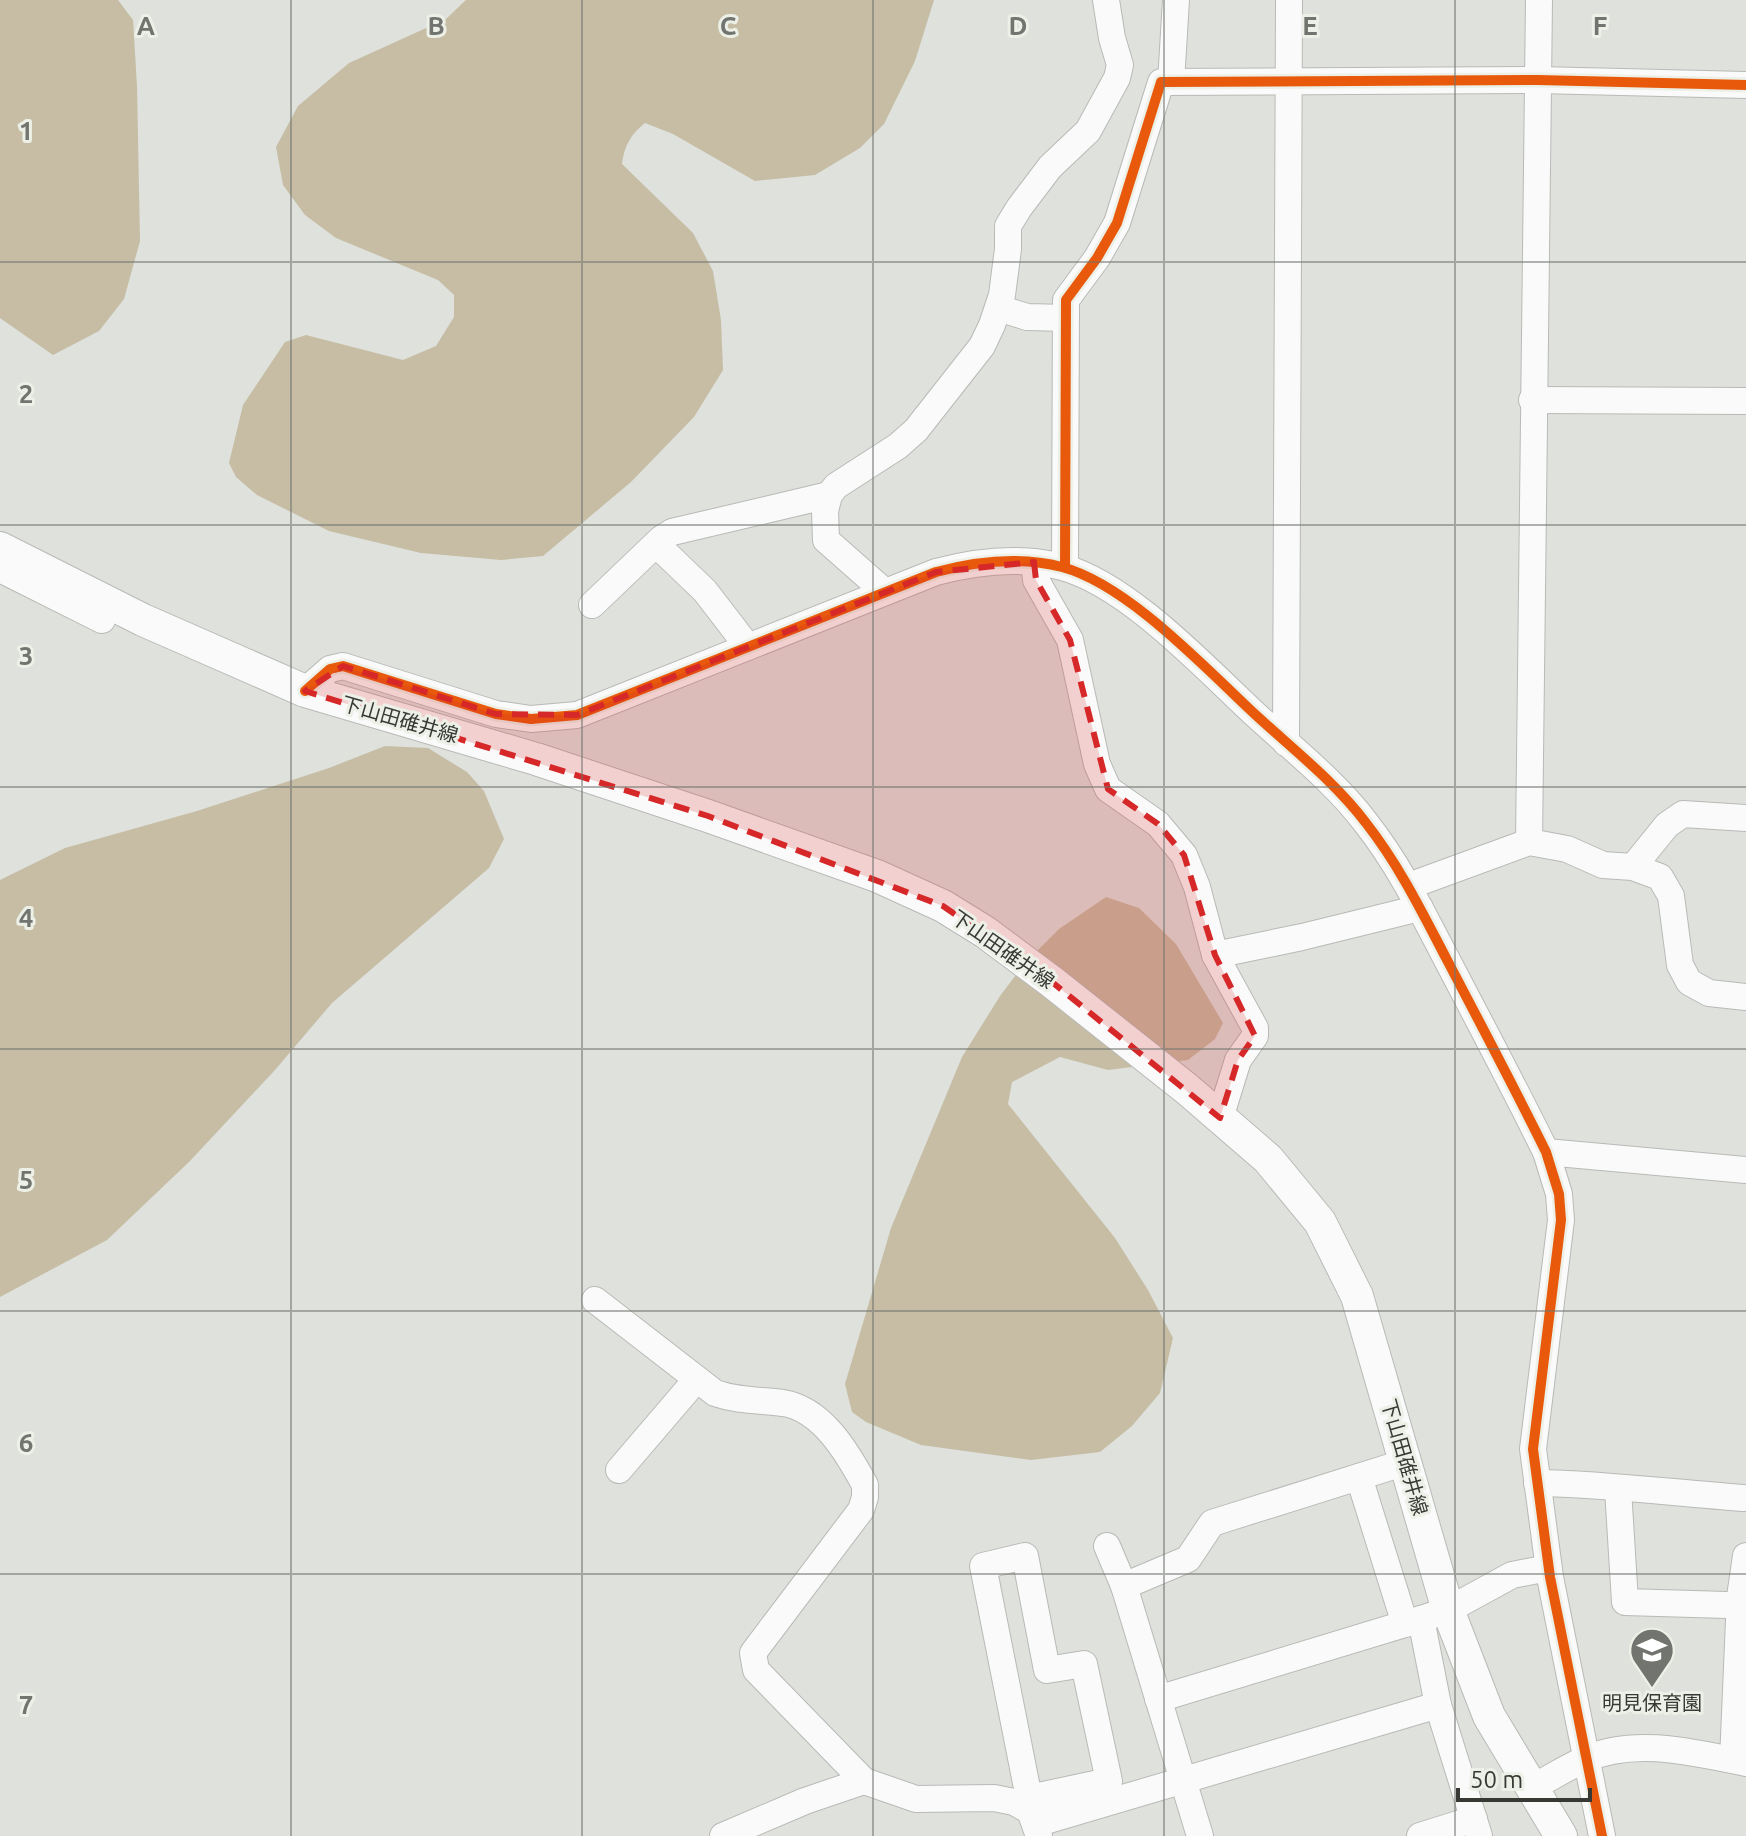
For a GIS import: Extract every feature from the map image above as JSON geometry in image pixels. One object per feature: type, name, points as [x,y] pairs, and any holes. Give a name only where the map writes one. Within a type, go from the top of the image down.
[{"type":"main road","name":"下山田碓井線","points":[[0,548],[143,620],[305,691],[536,759],[708,816],[877,876],[943,906],[985,932],[1052,982],[1220,1118],[1268,1159],[1320,1222],[1339,1255],[1357,1296],[1406,1462],[1425,1618],[1489,1716],[1561,1836]]},
{"type":"street","points":[[885,592],[826,540],[825,511],[829,495],[843,479],[898,446],[916,430],[982,346],[998,308],[1008,249],[1008,226],[1050,167],[1088,131],[1117,78],[1120,65],[1106,0]]},
{"type":"street","points":[[1171,82],[1176,0]]},
{"type":"street","points":[[1286,743],[1289,0]]},
{"type":"street","points":[[1529,842],[1539,0]]},
{"type":"street","points":[[1065,567],[1066,300],[1097,258],[1117,223],[1161,82],[1538,80],[1746,85]]},
{"type":"street","points":[[998,308],[1027,317],[1066,318]]},
{"type":"street","points":[[1532,400],[1746,401]]},
{"type":"street","points":[[592,605],[672,532],[829,495]]},
{"type":"street","points":[[656,544],[705,591],[748,647]]},
{"type":"street","points":[[1034,562],[1036,580],[1070,640],[1097,764],[1108,789],[1158,824],[1184,855],[1197,887],[1215,955],[1255,1028],[1255,1036],[1238,1060],[1220,1118]]},
{"type":"street","points":[[305,691],[330,669],[343,666],[496,714],[531,719],[577,715],[885,592],[965,564],[1034,562],[1065,567],[1109,589],[1147,615],[1286,743],[1365,821],[1414,897],[1546,1152],[1559,1194],[1561,1220],[1533,1449],[1548,1568],[1602,1836]]},
{"type":"street","points":[[0,569],[102,620]]},
{"type":"street","points":[[1633,867],[1667,825],[1683,814],[1746,818]]},
{"type":"street","points":[[1215,955],[1329,931],[1414,897],[1529,842],[1567,849],[1603,865],[1633,867],[1660,877],[1671,896],[1680,965],[1689,982],[1709,993],[1746,997]]},
{"type":"street","points":[[1546,1152],[1746,1170]]},
{"type":"street","points":[[595,1300],[715,1393],[736,1400],[784,1403],[805,1409],[820,1420],[865,1485],[861,1510],[753,1653],[756,1670],[864,1781],[916,1799],[994,1798],[1014,1802],[1033,1817]]},
{"type":"street","points":[[619,1470],[696,1380]]},
{"type":"street","points":[[1124,1586],[1188,1559],[1212,1523],[1406,1462]]},
{"type":"street","points":[[1359,1477],[1425,1618],[1438,1705],[1477,1828],[1420,1836]]},
{"type":"street","points":[[1537,1483],[1586,1484],[1743,1498]]},
{"type":"street","points":[[1618,1489],[1625,1602],[1727,1605]]},
{"type":"street","points":[[1107,1546],[1124,1586],[1200,1836]]},
{"type":"street","points":[[1025,1556],[1047,1670],[1084,1664],[1109,1781],[1033,1817],[983,1566],[1025,1556]]},
{"type":"street","points":[[1531,1788],[1588,1757],[1637,1748],[1674,1749],[1740,1762],[1740,1597],[1746,1556]]},
{"type":"street","points":[[1158,1699],[1425,1618],[1512,1575],[1548,1568]]},
{"type":"street","points":[[1033,1817],[1184,1779],[1438,1705]]},
{"type":"street","points":[[723,1836],[805,1801],[864,1781]]},
{"type":"highlighted area","points":[[1034,562],[1036,580],[1070,640],[1108,789],[1158,824],[1184,855],[1215,955],[1255,1036],[1238,1060],[1220,1118],[1052,982],[943,906],[708,816],[305,691],[343,666],[496,714],[577,715],[936,572]]},
{"type":"shaded area","points":[[0,0],[118,0],[133,20],[140,241],[124,299],[99,331],[53,355],[0,318]]},
{"type":"shaded area","points":[[466,0],[934,0],[915,61],[884,124],[860,148],[815,175],[755,181],[673,134],[645,123],[632,136],[622,164],[693,233],[713,271],[721,320],[723,370],[694,417],[631,482],[543,556],[501,560],[421,553],[329,531],[257,495],[236,477],[229,463],[243,405],[285,342],[306,335],[403,360],[436,346],[454,317],[454,295],[438,280],[336,238],[305,215],[283,185],[276,147],[298,106],[349,63],[446,19]]},
{"type":"shaded area","points":[[385,746],[428,748],[467,772],[484,791],[504,839],[489,868],[332,1003],[190,1161],[107,1240],[0,1297],[0,880],[65,848],[197,811],[329,768]]},
{"type":"shaded area","points":[[1106,897],[1139,908],[1176,944],[1223,1023],[1215,1039],[1188,1060],[1108,1070],[1060,1057],[1012,1082],[1008,1104],[1115,1238],[1148,1290],[1173,1338],[1160,1393],[1132,1426],[1100,1452],[1031,1460],[921,1445],[866,1422],[852,1412],[845,1384],[891,1228],[962,1057],[1000,996],[1025,963],[1059,929]]},
{"type":"cycle path","points":[[1065,567],[1066,300],[1097,258],[1117,223],[1161,82],[1538,80],[1746,85]]},
{"type":"cycle path","points":[[305,691],[330,669],[343,666],[496,714],[531,719],[577,715],[936,572],[999,561],[1046,564],[1088,577],[1114,591],[1166,631],[1328,781],[1378,839],[1419,906],[1546,1152],[1559,1194],[1561,1220],[1533,1449],[1550,1577],[1602,1836]]},
{"type":"place","name":"明見保育園","points":[[1652,1689]]}]
